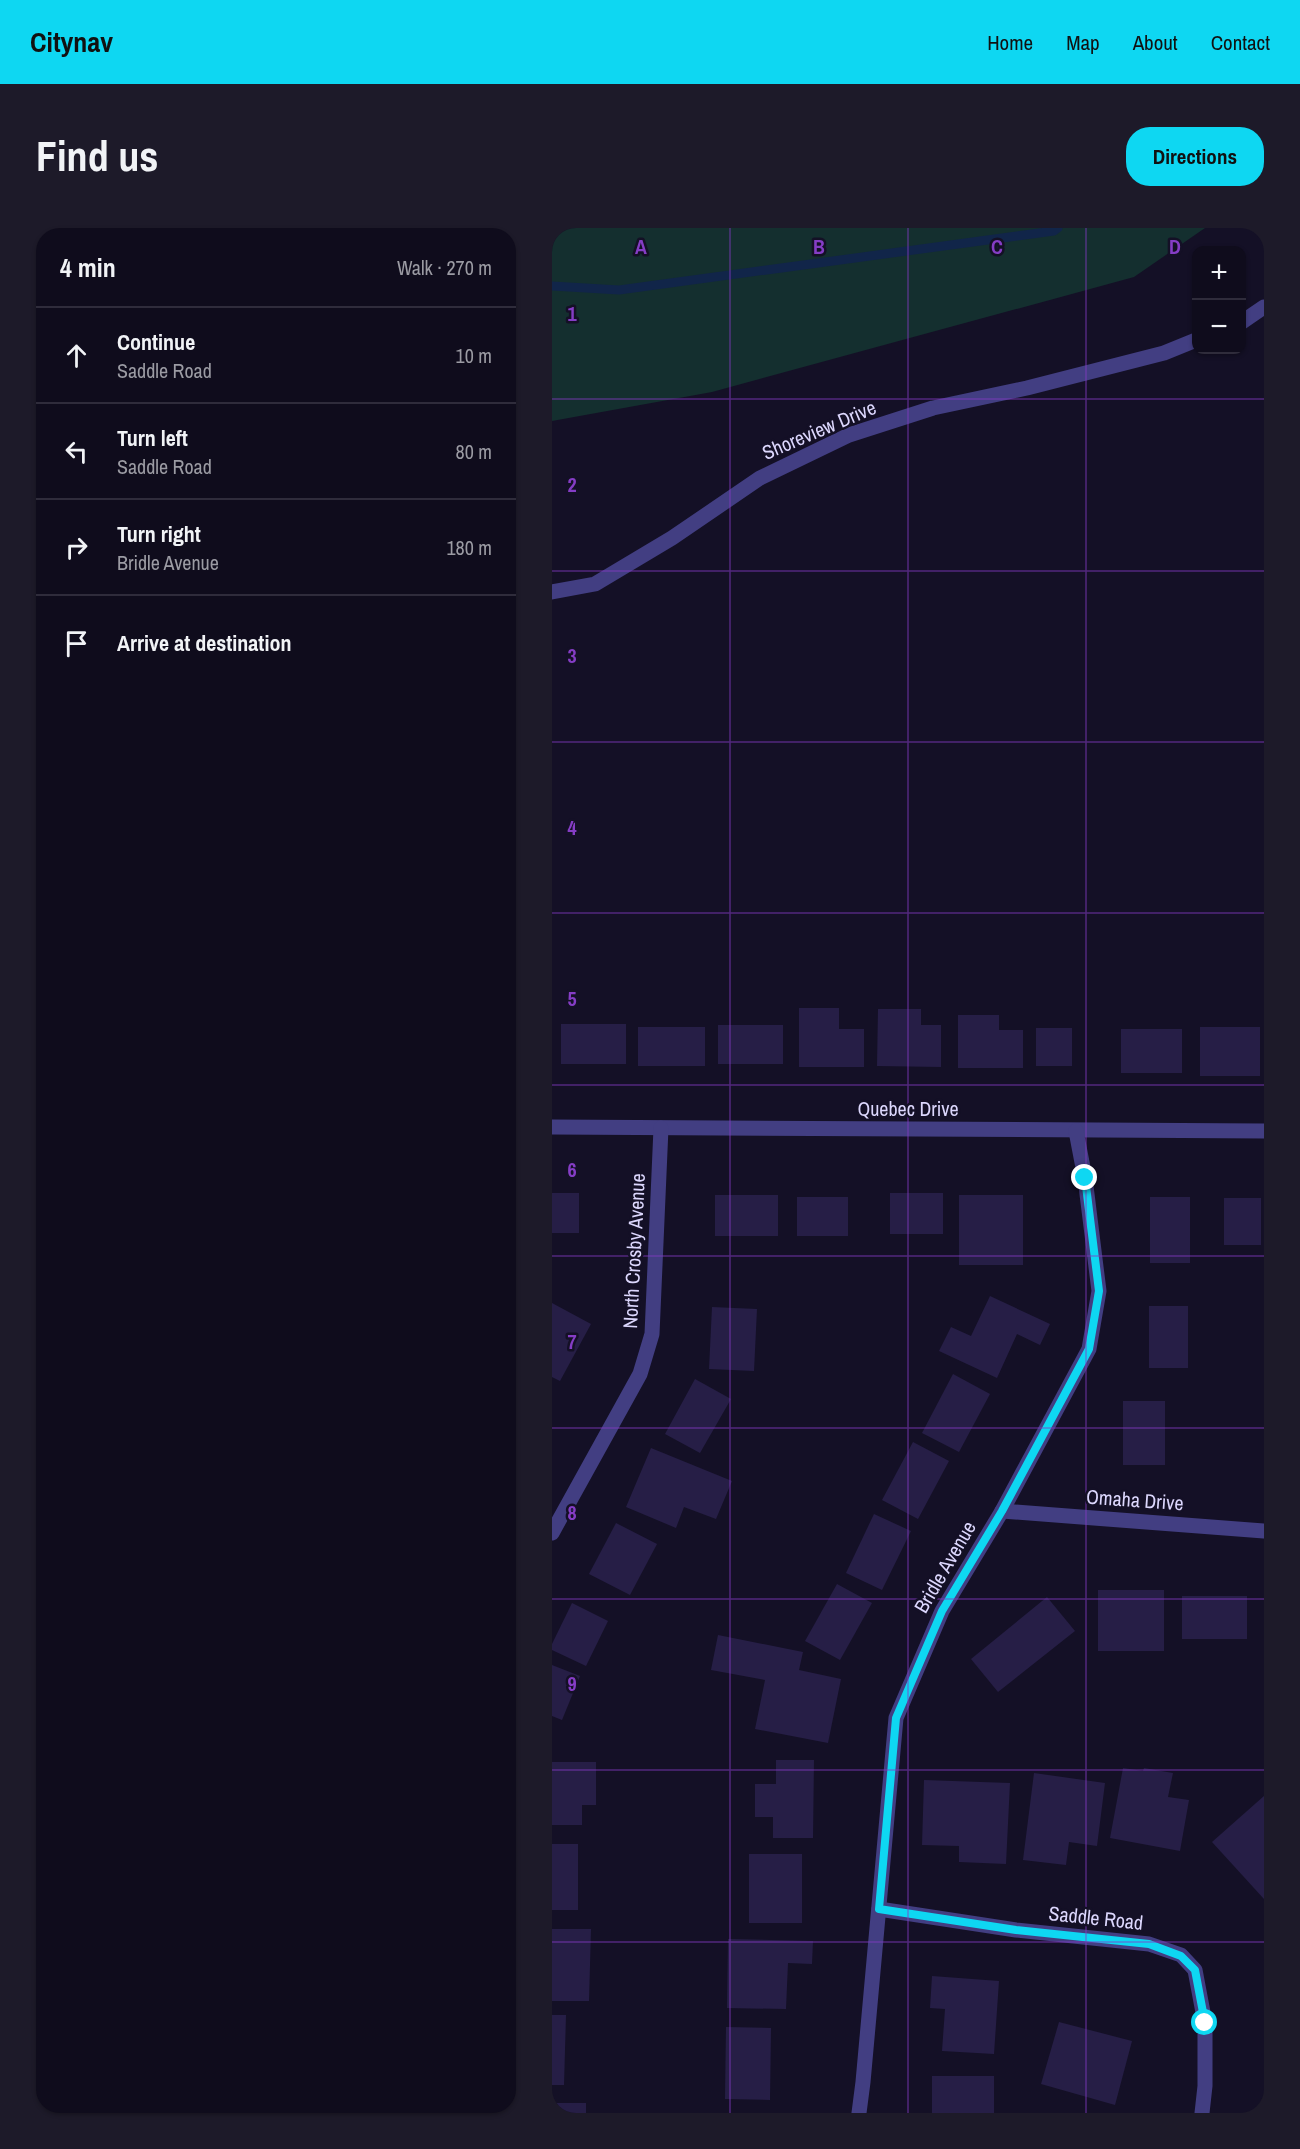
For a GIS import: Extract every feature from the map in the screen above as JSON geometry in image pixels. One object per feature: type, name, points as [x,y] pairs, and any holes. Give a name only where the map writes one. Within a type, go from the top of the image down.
[{"type":"street","points":[[1246,319],[1264,307]]},
{"type":"street","name":"Shoreview Drive","points":[[552,592],[595,584],[672,538],[760,478],[849,435],[933,408],[1027,388],[1164,353],[1192,342]]},
{"type":"street","name":"Quebec Drive","points":[[552,1127],[1264,1131]]},
{"type":"street","name":"North Crosby Avenue","points":[[552,1533],[640,1374],[652,1334],[661,1128]]},
{"type":"street","name":"Bridle Avenue","points":[[859,2113],[864,2082],[896,1718],[942,1611],[1002,1511],[1089,1349],[1099,1291],[1085,1178],[1076,1131]]},
{"type":"street","name":"Omaha Drive","points":[[1002,1511],[1264,1531]]},
{"type":"street","name":"Saddle Road","points":[[879,1909],[1016,1930],[1149,1944],[1181,1956],[1195,1970],[1205,2023],[1205,2086],[1202,2113]]},
{"type":"green space","points":[[552,228],[1205,228],[1134,277],[712,392],[552,421]]},
{"type":"building","points":[[799,1008],[839,1008],[839,1029],[864,1029],[864,1067],[799,1067]]},
{"type":"building","points":[[878,1009],[921,1009],[921,1025],[941,1025],[941,1067],[877,1066]]},
{"type":"building","points":[[958,1015],[999,1015],[999,1030],[1023,1030],[1023,1068],[958,1068]]},
{"type":"building","points":[[561,1024],[626,1024],[626,1064],[561,1064]]},
{"type":"building","points":[[718,1025],[783,1025],[783,1064],[718,1064]]},
{"type":"building","points":[[638,1027],[705,1027],[705,1066],[638,1066]]},
{"type":"building","points":[[1200,1027],[1260,1027],[1260,1076],[1200,1076]]},
{"type":"building","points":[[1036,1028],[1072,1028],[1072,1066],[1036,1066]]},
{"type":"building","points":[[1121,1029],[1182,1029],[1182,1073],[1121,1073]]},
{"type":"building","points":[[552,1193],[579,1193],[579,1233],[552,1233]]},
{"type":"building","points":[[890,1193],[943,1193],[943,1234],[890,1234]]},
{"type":"building","points":[[715,1195],[778,1195],[778,1236],[715,1236]]},
{"type":"building","points":[[959,1195],[1023,1195],[1023,1265],[959,1265]]},
{"type":"building","points":[[797,1197],[848,1197],[848,1236],[797,1236]]},
{"type":"building","points":[[1150,1197],[1190,1197],[1190,1263],[1150,1263]]},
{"type":"building","points":[[1224,1198],[1261,1198],[1261,1245],[1224,1245]]},
{"type":"building","points":[[990,1296],[1050,1324],[1040,1345],[1017,1334],[997,1378],[939,1351],[951,1327],[971,1336]]},
{"type":"building","points":[[552,1303],[591,1324],[560,1381],[552,1377]]},
{"type":"building","points":[[1149,1306],[1188,1306],[1188,1368],[1149,1368]]},
{"type":"building","points":[[712,1307],[757,1309],[754,1371],[709,1369]]},
{"type":"building","points":[[953,1374],[990,1394],[959,1452],[922,1433]]},
{"type":"building","points":[[695,1379],[731,1399],[700,1453],[665,1434]]},
{"type":"building","points":[[1123,1401],[1165,1401],[1165,1465],[1123,1465]]},
{"type":"building","points":[[913,1442],[949,1461],[918,1519],[882,1500]]},
{"type":"building","points":[[651,1448],[732,1481],[716,1519],[684,1507],[676,1528],[626,1507]]},
{"type":"building","points":[[874,1514],[911,1531],[882,1590],[846,1573]]},
{"type":"building","points":[[616,1523],[657,1544],[630,1595],[589,1574]]},
{"type":"building","points":[[837,1584],[872,1603],[840,1660],[805,1641]]},
{"type":"building","points":[[1098,1590],[1164,1590],[1164,1651],[1098,1651]]},
{"type":"building","points":[[1182,1596],[1247,1596],[1247,1639],[1182,1639]]},
{"type":"building","points":[[1047,1597],[1075,1631],[998,1692],[971,1659]]},
{"type":"building","points":[[572,1603],[608,1621],[586,1666],[552,1650],[552,1644]]},
{"type":"building","points":[[718,1635],[803,1652],[799,1670],[841,1679],[828,1743],[755,1729],[765,1680],[711,1670]]},
{"type":"building","points":[[552,1665],[580,1676],[562,1720],[552,1716]]},
{"type":"building","points":[[776,1760],[814,1760],[813,1838],[773,1838],[773,1817],[755,1817],[755,1784],[776,1784]]},
{"type":"building","points":[[552,1762],[596,1762],[596,1805],[582,1805],[582,1825],[552,1825]]},
{"type":"building","points":[[1123,1768],[1143,1771],[1144,1768],[1173,1773],[1168,1797],[1189,1800],[1180,1851],[1110,1838]]},
{"type":"building","points":[[1034,1773],[1105,1783],[1097,1846],[1069,1842],[1066,1865],[1023,1860]]},
{"type":"building","points":[[924,1780],[1010,1783],[1006,1864],[959,1862],[959,1846],[922,1845]]},
{"type":"building","points":[[1264,1796],[1264,1899],[1212,1842]]},
{"type":"building","points":[[552,1844],[578,1844],[578,1910],[552,1910]]},
{"type":"building","points":[[749,1854],[802,1854],[802,1923],[749,1923]]},
{"type":"building","points":[[552,1929],[591,1929],[589,2001],[552,2001]]},
{"type":"building","points":[[728,1939],[813,1941],[812,1964],[788,1963],[786,2009],[727,2008]]},
{"type":"building","points":[[932,1976],[999,1981],[994,2054],[942,2051],[945,2009],[930,2008]]},
{"type":"building","points":[[552,2015],[566,2015],[564,2085],[552,2085]]},
{"type":"building","points":[[1059,2022],[1132,2041],[1115,2105],[1041,2084]]},
{"type":"building","points":[[726,2027],[771,2028],[770,2100],[725,2099]]},
{"type":"building","points":[[932,2076],[994,2076],[994,2113],[932,2113]]},
{"type":"building","points":[[552,2103],[586,2103],[586,2113],[552,2113]]},
{"type":"waterway","points":[[552,286],[619,290],[1054,231],[1058,228]]},
{"type":"route","points":[[1085,1178],[1099,1291],[1089,1349],[1002,1511],[942,1611],[896,1718],[879,1909],[1016,1930],[1149,1944],[1181,1956],[1195,1970],[1205,2023]]}]
